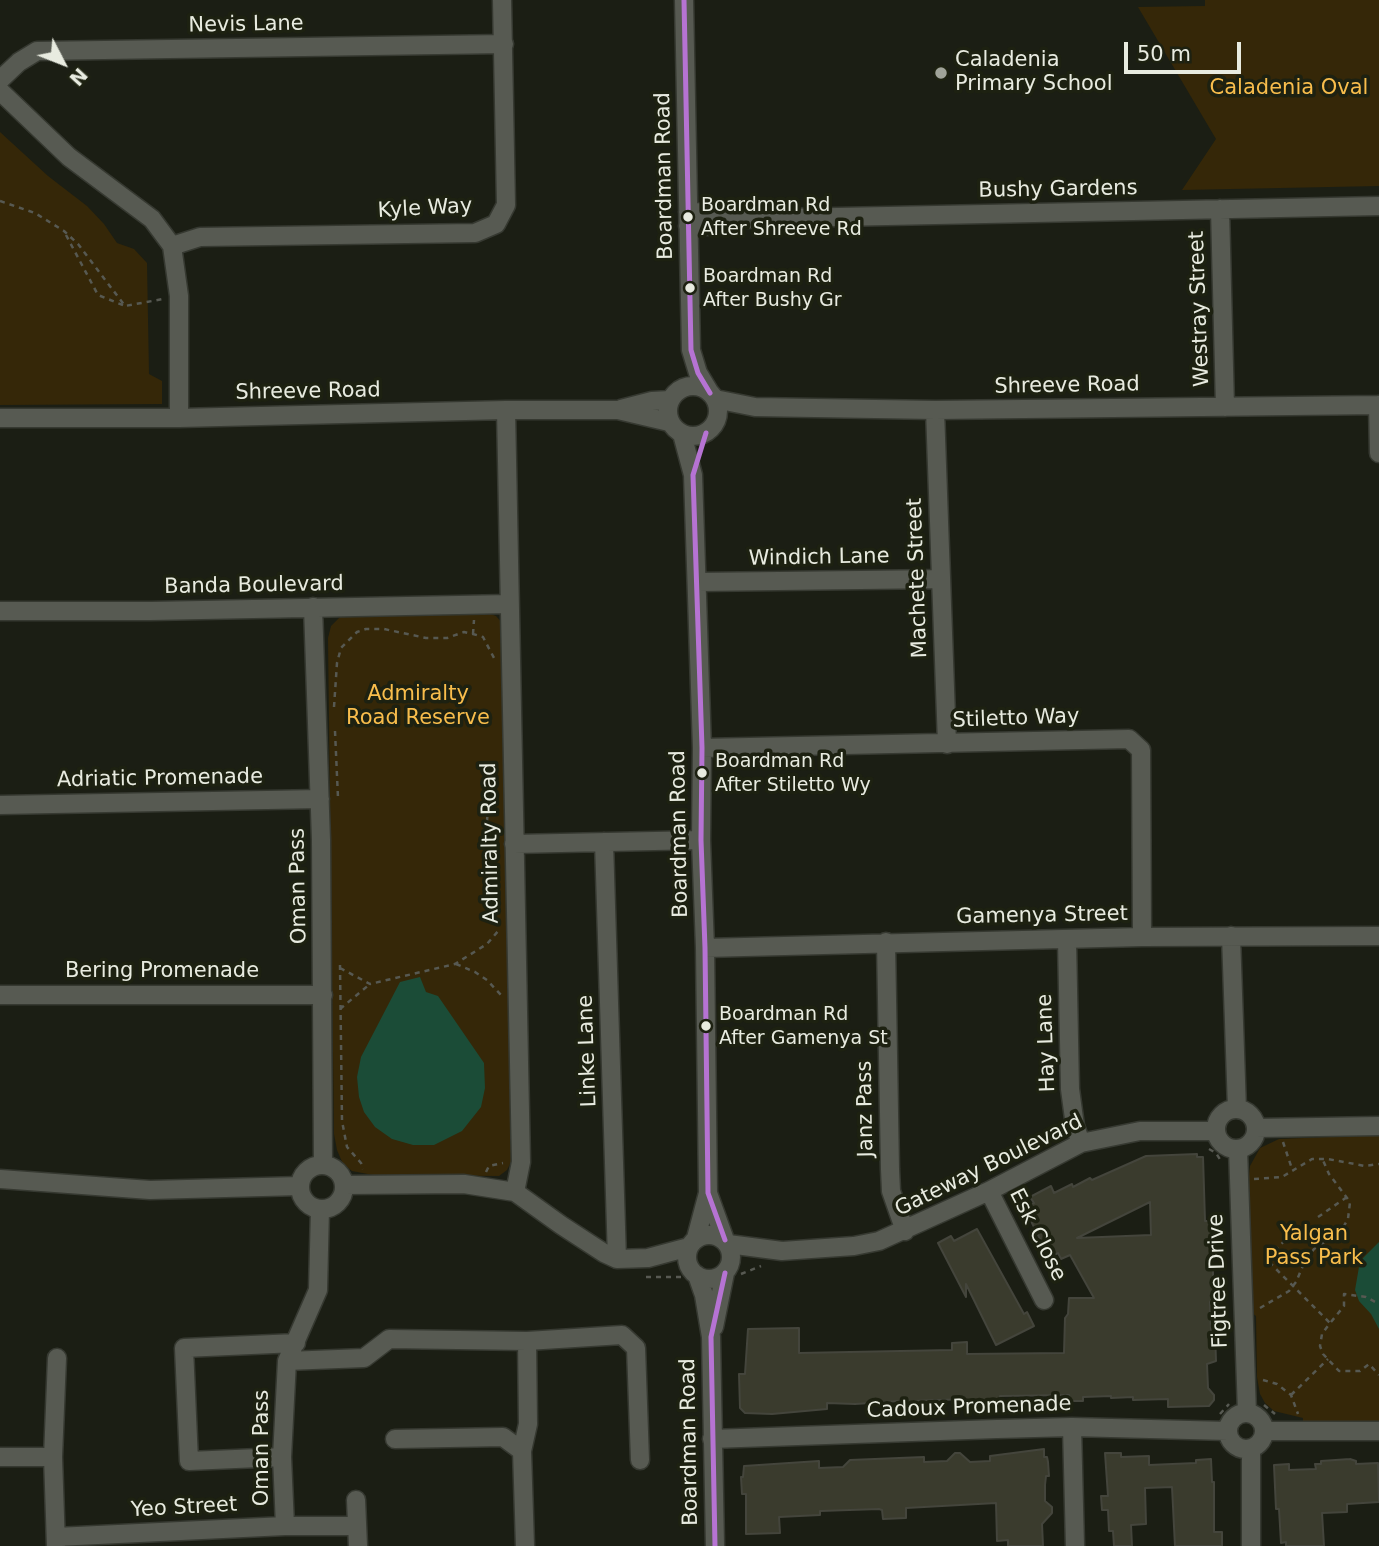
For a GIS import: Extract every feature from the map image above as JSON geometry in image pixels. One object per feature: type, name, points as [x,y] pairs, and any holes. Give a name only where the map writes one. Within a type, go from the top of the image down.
[{"type":"street","name":"Kyle Way","points":[[173,246],[200,237],[475,233],[496,224],[506,205],[502,0]]},
{"type":"street","name":"Boardman Road","points":[[684,0],[691,351],[698,373],[718,406],[693,475]]},
{"type":"street","name":"Nevis Lane","points":[[0,80],[19,62],[37,51],[504,44]]},
{"type":"street","points":[[0,91],[69,158],[152,219],[173,246],[178,296],[179,418]]},
{"type":"street","name":"Bushy Gardens","points":[[688,219],[725,226],[739,219],[1379,206]]},
{"type":"street","name":"Westray Street","points":[[1220,209],[1225,407]]},
{"type":"street","name":"Boardman Road","points":[[691,351],[667,407],[693,475],[698,582],[708,1193],[687,1254],[704,1295],[712,1337],[715,1546]]},
{"type":"street","points":[[672,396],[681,388],[696,386],[713,396]]},
{"type":"street","name":"Shreeve Road","points":[[0,418],[179,418],[618,410],[672,396]]},
{"type":"street","name":"Shreeve Road","points":[[713,396],[755,407],[935,410],[1379,405]]},
{"type":"street","points":[[1379,405],[1379,453]]},
{"type":"street","name":"Shreeve Road","points":[[712,426],[755,407]]},
{"type":"street","name":"Admiralty Road","points":[[506,410],[509,604],[506,844],[521,1162],[515,1192]]},
{"type":"street","name":"Shreeve Road","points":[[618,410],[676,428]]},
{"type":"street","name":"Machete Street","points":[[935,410],[947,744]]},
{"type":"street","points":[[676,428],[698,436],[712,426]]},
{"type":"street","name":"Windich Lane","points":[[698,582],[941,579]]},
{"type":"street","name":"Banda Boulevard","points":[[0,611],[509,604]]},
{"type":"street","name":"Oman Pass","points":[[313,607],[329,801],[323,995],[323,1165]]},
{"type":"street","name":"Stiletto Way","points":[[702,748],[1129,739],[1141,750],[1142,937]]},
{"type":"street","name":"Adriatic Promenade","points":[[0,805],[329,801]]},
{"type":"street","points":[[506,844],[701,840]]},
{"type":"street","name":"Linke Lane","points":[[604,842],[617,1259]]},
{"type":"street","points":[[1231,936],[1237,1109]]},
{"type":"street","name":"Gamenya Street","points":[[705,948],[1142,937],[1379,936]]},
{"type":"street","name":"Hay Lane","points":[[1067,940],[1071,1097],[1081,1143]]},
{"type":"street","name":"Janz Pass","points":[[887,942],[891,1191],[905,1231]]},
{"type":"street","name":"Bering Promenade","points":[[0,995],[323,995]]},
{"type":"street","points":[[1237,1109],[1248,1113],[1256,1128],[1253,1140],[1238,1149],[1221,1143],[1216,1131],[1219,1118],[1224,1113],[1237,1109]]},
{"type":"street","points":[[1256,1128],[1379,1126]]},
{"type":"street","name":"Gateway Boulevard","points":[[726,1242],[782,1251],[856,1246],[879,1241],[989,1191],[1081,1143],[1140,1131],[1216,1131]]},
{"type":"street","name":"Figtree Drive","points":[[1238,1149],[1252,1386],[1247,1413]]},
{"type":"street","points":[[323,1165],[335,1169],[344,1185],[341,1197],[331,1207],[320,1209],[308,1204],[301,1196],[300,1186],[303,1176],[312,1167],[323,1165]]},
{"type":"street","points":[[0,1179],[150,1190],[300,1186]]},
{"type":"street","points":[[344,1185],[464,1184],[515,1192],[561,1225],[617,1259],[648,1258],[711,1234],[726,1242]]},
{"type":"street","name":"Esk Close","points":[[989,1191],[1044,1300]]},
{"type":"street","name":"Boardman Road","points":[[708,1193],[731,1251],[712,1337]]},
{"type":"street","name":"Oman Pass","points":[[285,1526],[282,1457],[287,1361],[318,1290],[320,1209]]},
{"type":"street","name":"Gateway Boulevard","points":[[728,1268],[782,1251]]},
{"type":"street","points":[[648,1258],[714,1278],[728,1268]]},
{"type":"street","points":[[287,1361],[364,1358],[389,1339],[527,1341],[622,1335],[636,1348],[640,1460]]},
{"type":"street","points":[[525,1546],[522,1451],[528,1424],[527,1341]]},
{"type":"street","points":[[282,1457],[189,1461],[184,1348],[296,1343]]},
{"type":"street","points":[[56,1541],[53,1457],[57,1358]]},
{"type":"street","points":[[1241,1413],[1247,1413],[1261,1420],[1265,1431],[1261,1442],[1251,1449],[1235,1446],[1227,1431],[1231,1420],[1241,1413]]},
{"type":"street","points":[[1072,1427],[1075,1546]]},
{"type":"street","name":"Cadoux Promenade","points":[[712,1439],[1072,1427],[1227,1431]]},
{"type":"street","points":[[1265,1431],[1379,1431]]},
{"type":"street","points":[[394,1440],[503,1437],[522,1451]]},
{"type":"street","points":[[1251,1449],[1251,1546]]},
{"type":"street","points":[[0,1457],[53,1457]]},
{"type":"street","points":[[356,1500],[358,1546]]},
{"type":"street","name":"Yeo Street","points":[[56,1541],[285,1526],[357,1526]]},
{"type":"path","points":[[0,201],[35,213],[64,232],[78,244],[125,306]]},
{"type":"path","points":[[64,232],[98,295],[125,306],[178,296]]},
{"type":"path","points":[[334,708],[337,663],[341,648],[357,632],[366,629],[384,629],[426,638],[447,638],[464,632],[473,634],[483,638],[497,668]]},
{"type":"path","points":[[329,801],[335,731]]},
{"type":"path","points":[[499,770],[488,807],[487,821],[506,844]]},
{"type":"path","points":[[340,1009],[369,984],[455,964],[487,944],[499,930]]},
{"type":"path","points":[[339,955],[342,1121],[345,1144],[361,1163],[366,1186]]},
{"type":"path","points":[[455,964],[487,980],[501,995]]},
{"type":"path","points":[[340,968],[369,984]]},
{"type":"path","points":[[1283,1128],[1285,1152],[1293,1169]]},
{"type":"path","points":[[1207,1148],[1216,1153],[1225,1170]]},
{"type":"path","points":[[1254,1314],[1267,1302],[1293,1286],[1314,1249],[1346,1225],[1351,1207],[1347,1197],[1329,1174],[1322,1158]]},
{"type":"path","points":[[1251,1179],[1276,1178],[1312,1159],[1322,1158],[1354,1165],[1379,1164]]},
{"type":"path","points":[[1318,1217],[1347,1197]]},
{"type":"path","points":[[1285,1240],[1268,1260],[1330,1323]]},
{"type":"path","points":[[646,1277],[668,1276]]},
{"type":"path","points":[[1379,1304],[1366,1297],[1344,1294],[1344,1306],[1322,1334],[1321,1340],[1321,1351],[1339,1371],[1360,1371],[1369,1364],[1379,1375]]},
{"type":"path","points":[[1291,1395],[1328,1359]]},
{"type":"path","points":[[1200,1430],[1201,1420],[1216,1417],[1224,1411],[1233,1390],[1252,1386],[1277,1384],[1291,1395],[1299,1420]]},
{"type":"green space","name":"Caladenia Oval","points":[[1205,0],[1379,0],[1379,186],[1182,190],[1216,139],[1138,7],[1205,6]]},
{"type":"green space","points":[[0,132],[48,176],[87,206],[117,243],[134,249],[147,263],[149,374],[162,381],[162,404],[0,405]]},
{"type":"green space","name":"Admiralty Road Reserve","points":[[485,612],[496,616],[503,624],[511,1162],[507,1170],[499,1176],[373,1175],[352,1171],[343,1164],[334,1134],[328,638],[331,626],[340,617],[350,614]]},
{"type":"green space","name":"Yalgan Pass Park","points":[[1379,1135],[1379,1424],[1303,1422],[1303,1418],[1274,1411],[1260,1394],[1257,1377],[1256,1316],[1252,1313],[1247,1193],[1250,1166],[1260,1148],[1279,1139]]},
{"type":"shaded area","points":[[420,977],[426,992],[438,996],[484,1063],[485,1088],[481,1107],[462,1131],[434,1145],[413,1145],[392,1139],[375,1127],[364,1112],[357,1077],[361,1057],[400,982]]},
{"type":"shaded area","points":[[1379,1242],[1379,1329],[1371,1314],[1359,1301],[1355,1290],[1360,1261]]},
{"type":"building","points":[[1197,1154],[1197,1157],[1203,1157],[1205,1221],[1211,1221],[1211,1332],[1215,1332],[1216,1361],[1207,1364],[1208,1388],[1214,1395],[1209,1406],[1168,1407],[1168,1399],[1133,1400],[1133,1397],[1111,1396],[1083,1397],[1083,1401],[1070,1401],[1069,1395],[1000,1396],[1000,1402],[966,1403],[966,1399],[913,1401],[913,1404],[899,1405],[899,1401],[827,1403],[827,1409],[772,1414],[745,1413],[740,1408],[739,1374],[745,1374],[748,1329],[799,1328],[799,1353],[952,1350],[952,1343],[967,1342],[967,1354],[1064,1353],[1065,1318],[1068,1314],[1069,1298],[1094,1298],[1070,1255],[1061,1259],[1058,1253],[1053,1256],[1046,1244],[1043,1245],[1030,1219],[1032,1218],[1028,1206],[1034,1203],[1030,1197],[1051,1186],[1054,1193],[1072,1184],[1073,1187],[1146,1156]],"holes":[[[1150,1202],[1151,1235],[1077,1238]]]},
{"type":"building","points":[[977,1229],[1024,1314],[1027,1312],[1034,1326],[996,1345],[966,1284],[966,1297],[938,1243],[951,1236],[954,1241]]},
{"type":"building","points":[[1044,1449],[1049,1476],[1046,1476],[1045,1501],[1052,1507],[1052,1513],[1042,1524],[1043,1546],[1008,1546],[1008,1540],[997,1541],[996,1503],[906,1508],[906,1518],[883,1519],[882,1510],[879,1509],[820,1511],[820,1515],[779,1517],[780,1533],[746,1534],[746,1494],[742,1494],[741,1477],[744,1466],[819,1461],[819,1468],[843,1467],[850,1460],[924,1457],[924,1462],[947,1461],[955,1453],[960,1453],[970,1462],[990,1461],[990,1456]]},
{"type":"building","points":[[1105,1453],[1121,1453],[1121,1457],[1149,1456],[1149,1465],[1196,1463],[1196,1460],[1211,1459],[1214,1532],[1222,1532],[1222,1546],[1175,1546],[1172,1487],[1145,1488],[1146,1524],[1131,1525],[1132,1546],[1114,1546],[1113,1531],[1109,1531],[1108,1510],[1102,1510],[1101,1496],[1108,1496]]},
{"type":"building","points":[[1321,1461],[1356,1461],[1356,1464],[1378,1463],[1379,1502],[1347,1504],[1347,1512],[1322,1513],[1324,1546],[1286,1546],[1286,1542],[1281,1543],[1274,1465],[1289,1464],[1289,1470],[1316,1469],[1315,1464],[1321,1464]]},
{"type":"transit line","points":[[684,0],[691,350],[698,373],[710,393]]},
{"type":"transit line","points":[[706,433],[693,475],[702,748],[701,840],[708,1193],[725,1240]]},
{"type":"transit line","points":[[715,1546],[711,1337],[725,1273]]},
{"type":"place","name":"Caladenia Primary School","points":[[941,73]]},
{"type":"place","name":"Boardman Rd After Shreeve Rd","points":[[688,217]]},
{"type":"place","name":"Boardman Rd After Bushy Gr","points":[[690,288]]},
{"type":"place","name":"Boardman Rd After Stiletto Wy","points":[[702,773]]},
{"type":"place","name":"Boardman Rd After Gamenya St","points":[[706,1026]]}]
